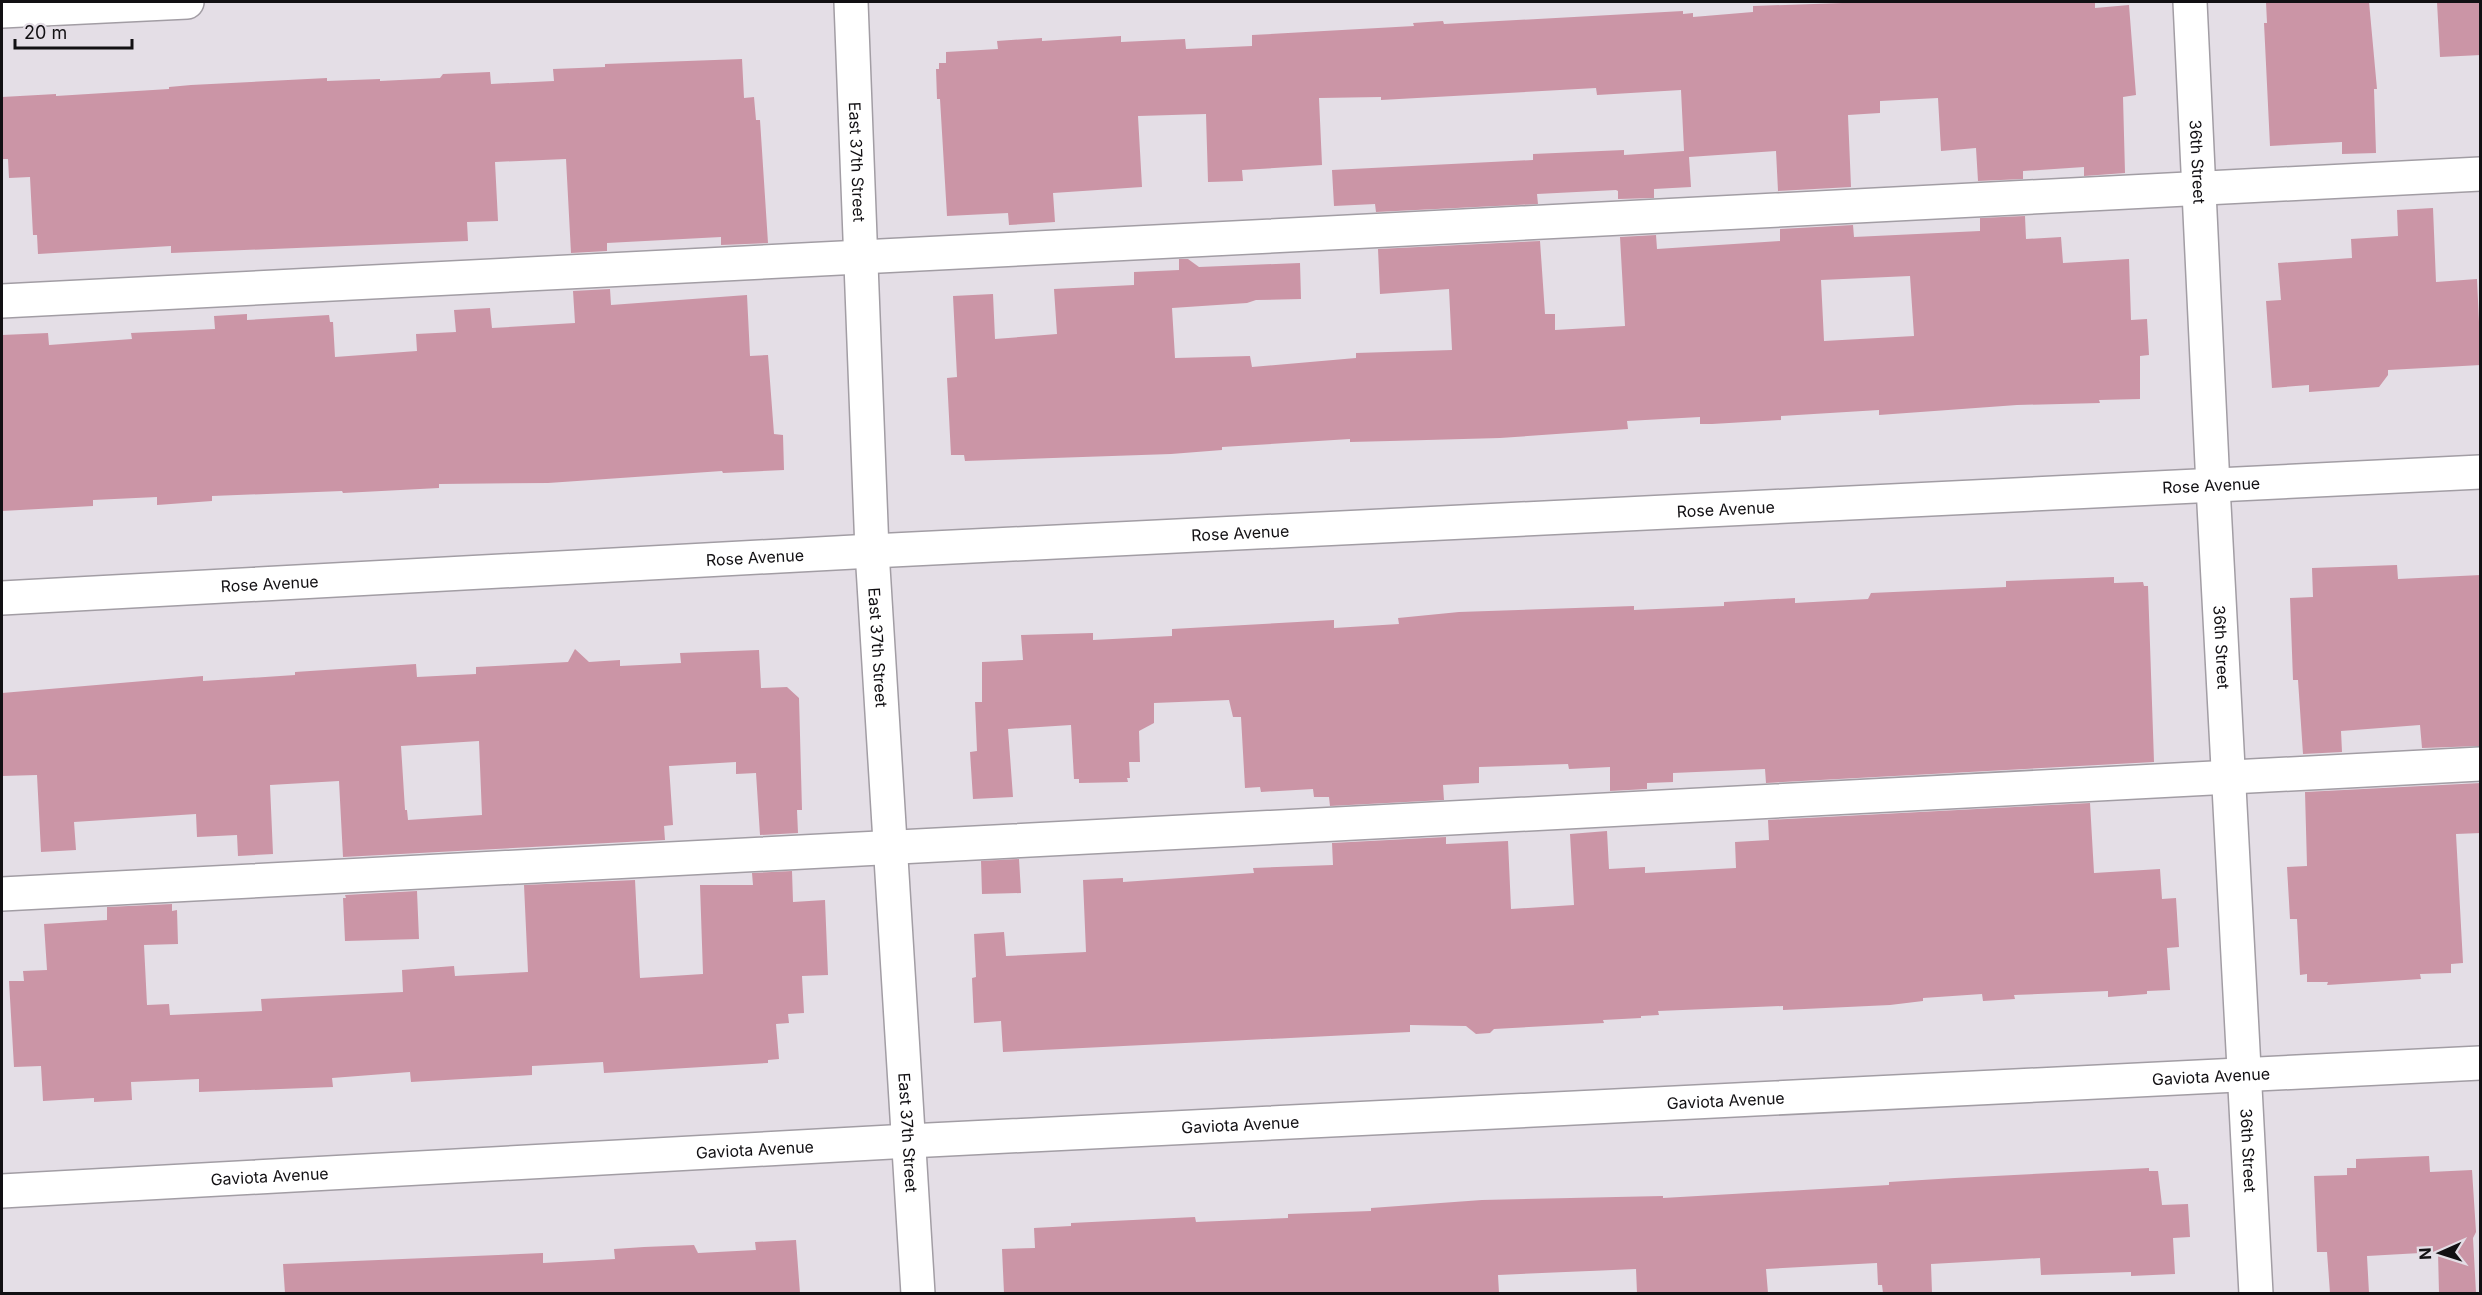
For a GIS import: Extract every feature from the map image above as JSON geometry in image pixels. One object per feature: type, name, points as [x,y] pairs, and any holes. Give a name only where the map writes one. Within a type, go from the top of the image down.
[{"type":"street","points":[[2,11],[187,2]]},
{"type":"street","name":"East 37th Street","points":[[851,2],[872,550],[918,1293]]},
{"type":"street","name":"36th Street","points":[[2190,2],[2256,1293]]},
{"type":"street","points":[[2,301],[2481,174]]},
{"type":"street","name":"Rose Avenue","points":[[2,598],[872,550],[2481,472]]},
{"type":"street","points":[[2,894],[2481,764]]},
{"type":"street","name":"Gaviota Avenue","points":[[2,1191],[909,1140],[2481,1063]]},
{"type":"building","points":[[1871,2],[2095,2],[2095,8],[2129,5],[2136,95],[2123,97],[2125,173],[2084,176],[2084,167],[2023,171],[2023,179],[1978,181],[1976,148],[1941,151],[1938,98],[1880,101],[1880,113],[1848,115],[1851,187],[1778,191],[1776,151],[1689,157],[1691,187],[1654,189],[1654,198],[1618,199],[1616,190],[1537,194],[1538,204],[1376,212],[1375,204],[1334,206],[1332,170],[1533,160],[1533,154],[1624,150],[1624,155],[1684,151],[1681,90],[1597,95],[1596,88],[1381,100],[1381,97],[1319,98],[1322,165],[1242,170],[1243,181],[1208,182],[1206,114],[1138,116],[1142,187],[1053,193],[1055,222],[1009,225],[1008,213],[947,216],[936,69],[939,69],[939,63],[946,63],[946,52],[998,49],[997,41],[1042,38],[1042,41],[1121,36],[1121,42],[1185,39],[1186,49],[1252,46],[1252,35],[1414,26],[1413,23],[1443,21],[1444,24],[1683,11],[1683,14],[1693,13],[1693,17],[1753,12],[1753,6]]},
{"type":"building","points":[[2266,2],[2369,2],[2377,89],[2374,89],[2376,153],[2342,154],[2342,142],[2270,146],[2264,23],[2267,23]]},
{"type":"building","points":[[2437,2],[2481,2],[2481,55],[2440,57]]},
{"type":"building","points":[[742,59],[744,98],[754,97],[756,120],[760,120],[768,243],[721,245],[721,237],[607,243],[607,251],[571,253],[566,159],[495,162],[498,221],[467,222],[468,241],[171,253],[171,246],[38,254],[37,235],[33,235],[30,177],[9,178],[8,159],[2,159],[2,97],[56,94],[56,96],[169,89],[169,87],[191,85],[327,78],[327,81],[380,79],[380,81],[440,78],[443,74],[490,72],[491,84],[554,81],[553,69],[605,67],[605,64]]},
{"type":"building","points":[[2433,208],[2436,282],[2477,279],[2481,365],[2388,370],[2388,375],[2379,387],[2309,392],[2309,385],[2272,388],[2266,301],[2281,300],[2278,263],[2352,258],[2351,239],[2398,236],[2397,210]]},
{"type":"building","points":[[2025,216],[2026,239],[2061,237],[2063,263],[2129,259],[2131,320],[2147,319],[2149,355],[2140,356],[2140,399],[1879,415],[1879,410],[1781,416],[1781,420],[1712,424],[1700,424],[1700,417],[1627,421],[1628,429],[1500,438],[1350,442],[1350,439],[1222,447],[1222,450],[1171,454],[965,461],[964,455],[951,455],[947,378],[957,377],[953,296],[993,294],[995,339],[1057,334],[1054,289],[1134,285],[1134,272],[1179,270],[1179,259],[1188,259],[1199,267],[1300,263],[1301,299],[1256,300],[1247,303],[1172,308],[1175,358],[1250,356],[1252,367],[1356,358],[1356,353],[1452,350],[1449,289],[1380,294],[1378,249],[1540,241],[1545,314],[1555,314],[1555,330],[1625,326],[1620,237],[1656,235],[1657,249],[1780,241],[1780,229],[1853,225],[1854,237],[1980,231],[1980,218]],"holes":[[[1910,276],[1914,336],[1824,341],[1821,280]]]},
{"type":"building","points":[[610,289],[611,305],[747,295],[750,356],[768,355],[774,434],[783,435],[784,470],[723,473],[722,471],[548,483],[439,484],[439,488],[343,493],[342,491],[212,496],[212,501],[157,505],[157,497],[93,500],[93,506],[2,511],[2,335],[48,333],[49,345],[132,339],[131,333],[215,329],[214,316],[247,314],[247,320],[329,315],[330,322],[333,322],[335,357],[417,351],[416,334],[456,332],[454,310],[490,308],[492,328],[575,323],[573,291]]},
{"type":"building","points":[[2397,565],[2398,579],[2481,575],[2481,746],[2422,748],[2420,725],[2341,731],[2342,752],[2303,754],[2298,680],[2293,680],[2290,598],[2313,597],[2312,568]]},
{"type":"building","points":[[2114,577],[2114,583],[2143,582],[2144,586],[2148,586],[2154,762],[1766,783],[1765,769],[1673,773],[1673,782],[1647,783],[1647,789],[1610,791],[1610,767],[1569,769],[1568,764],[1479,767],[1479,783],[1443,785],[1444,800],[1330,806],[1329,797],[1314,797],[1313,789],[1261,792],[1260,787],[1245,788],[1241,717],[1233,717],[1229,700],[1154,703],[1154,723],[1139,731],[1140,762],[1129,762],[1128,782],[1079,783],[1079,779],[1074,779],[1071,725],[1008,729],[1013,797],[973,799],[970,752],[977,751],[975,702],[982,702],[982,662],[1023,660],[1021,635],[1093,633],[1093,640],[1172,636],[1172,629],[1334,620],[1334,628],[1399,624],[1398,618],[1459,612],[1634,606],[1634,610],[1724,606],[1724,602],[1795,598],[1795,603],[1868,599],[1871,593],[2006,587],[2006,581]]},
{"type":"building","points":[[575,649],[589,662],[620,660],[620,666],[681,663],[680,653],[759,650],[761,688],[787,687],[799,698],[802,810],[797,810],[798,833],[760,835],[756,773],[736,774],[736,762],[669,766],[673,825],[664,826],[665,840],[343,857],[339,781],[270,785],[273,854],[238,856],[237,835],[197,837],[196,814],[74,822],[76,850],[41,852],[37,775],[2,776],[2,693],[203,676],[203,681],[416,664],[417,677],[476,674],[476,667],[568,662]],"holes":[[[479,741],[482,815],[408,820],[407,810],[405,810],[401,746]]]},
{"type":"building","points":[[2481,783],[2481,833],[2456,834],[2463,963],[2451,964],[2451,973],[2420,974],[2421,979],[2327,985],[2328,982],[2307,982],[2307,974],[2300,975],[2297,919],[2290,919],[2287,867],[2307,866],[2305,792]]},
{"type":"building","points":[[2090,803],[2094,873],[2160,869],[2162,899],[2176,898],[2179,947],[2167,948],[2170,990],[2108,997],[2108,991],[2014,995],[2015,999],[1983,1001],[1982,994],[1923,998],[1923,1001],[1890,1005],[1783,1010],[1783,1006],[1658,1011],[1659,1015],[1603,1020],[1604,1023],[1494,1029],[1490,1033],[1476,1034],[1466,1026],[1410,1025],[1410,1032],[1003,1052],[1001,1021],[974,1023],[972,978],[976,977],[974,934],[1004,932],[1006,956],[1086,952],[1083,880],[1123,878],[1123,882],[1254,873],[1253,868],[1333,865],[1332,843],[1446,837],[1446,844],[1508,841],[1511,909],[1574,905],[1570,834],[1607,831],[1609,869],[1645,867],[1645,873],[1736,868],[1735,842],[1769,840],[1768,820]]},
{"type":"building","points":[[1019,859],[1021,893],[982,894],[981,861]]},
{"type":"building","points":[[792,871],[793,902],[825,900],[828,975],[802,976],[804,1013],[788,1014],[789,1023],[776,1024],[779,1059],[768,1060],[768,1063],[604,1073],[603,1062],[532,1066],[532,1075],[411,1082],[410,1072],[332,1078],[333,1087],[199,1092],[199,1079],[131,1082],[132,1100],[94,1102],[94,1098],[43,1101],[41,1066],[14,1067],[9,981],[24,981],[23,971],[47,970],[44,924],[107,920],[107,907],[172,904],[172,911],[177,910],[178,944],[144,945],[147,1005],[169,1004],[170,1015],[262,1011],[261,999],[403,992],[402,970],[454,966],[455,976],[528,972],[524,885],[635,880],[640,978],[703,974],[700,885],[753,885],[752,873]]},
{"type":"building","points":[[417,891],[419,939],[345,941],[343,898],[346,898],[345,895]]},
{"type":"building","points":[[2429,1156],[2430,1172],[2472,1170],[2476,1232],[2473,1238],[2476,1293],[2439,1293],[2438,1252],[2367,1256],[2369,1293],[2330,1293],[2327,1252],[2317,1252],[2314,1176],[2347,1175],[2347,1168],[2356,1168],[2356,1159]]},
{"type":"building","points":[[2149,1168],[2149,1171],[2158,1171],[2162,1205],[2188,1204],[2190,1237],[2173,1238],[2175,1274],[2131,1276],[2131,1272],[2041,1275],[2040,1258],[1931,1264],[1932,1293],[1883,1293],[1882,1285],[1878,1285],[1877,1263],[1766,1269],[1768,1293],[1637,1293],[1636,1269],[1498,1275],[1499,1293],[1004,1293],[1002,1249],[1035,1248],[1034,1228],[1071,1226],[1071,1223],[1195,1217],[1196,1222],[1288,1218],[1288,1214],[1371,1211],[1371,1208],[1482,1200],[1663,1196],[1663,1198],[1889,1185],[1889,1182]]},
{"type":"building","points":[[796,1240],[800,1293],[285,1293],[283,1264],[543,1253],[543,1263],[615,1259],[614,1249],[694,1245],[698,1253],[756,1250],[755,1242]]}]
